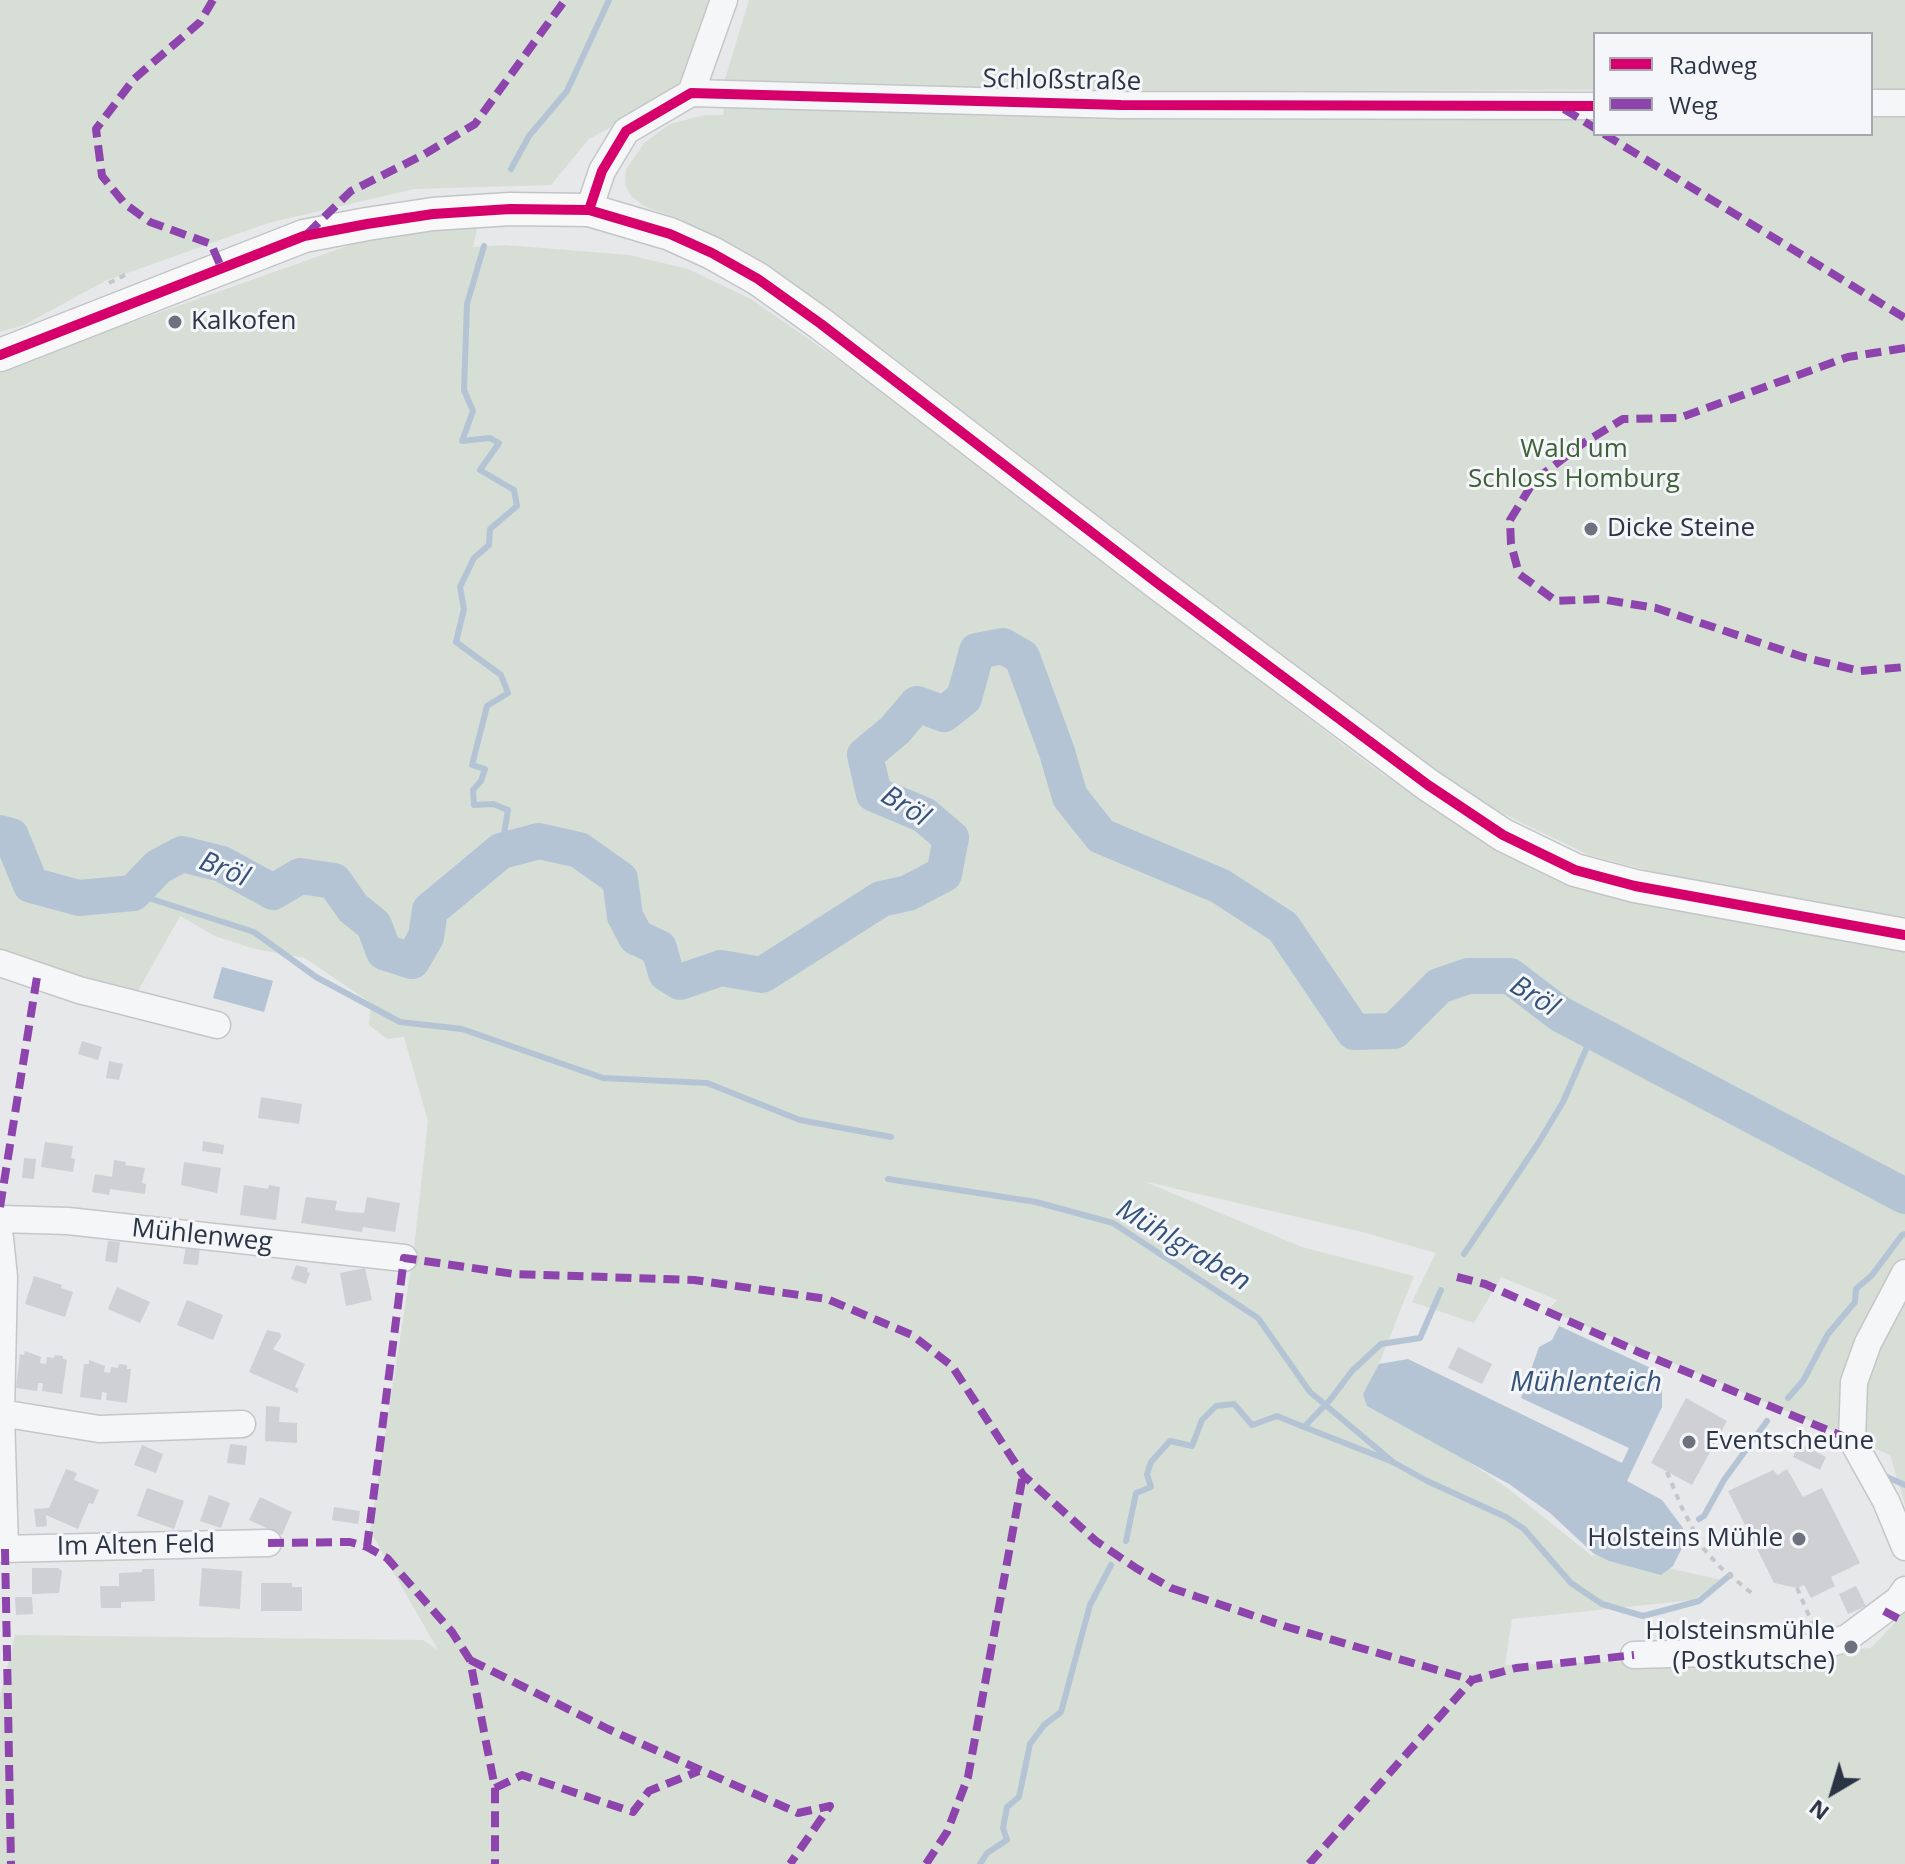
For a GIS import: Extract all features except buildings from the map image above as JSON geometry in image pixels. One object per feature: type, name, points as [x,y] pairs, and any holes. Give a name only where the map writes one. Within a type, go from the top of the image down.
[{"type":"main road","points":[[0,355],[304,236],[433,214],[510,209],[589,210],[670,234],[758,279],[821,324],[1330,713],[1503,835],[1575,870],[1635,886],[1905,935]]},
{"type":"street","points":[[589,210],[602,171],[626,131],[691,93],[724,0]]},
{"type":"street","name":"Schloßstraße","points":[[691,93],[1121,105],[1593,106]]},
{"type":"street","points":[[1873,103],[1905,103]]},
{"type":"street","points":[[0,963],[79,990],[217,1025]]},
{"type":"street","name":"Mühlenweg","points":[[0,1219],[68,1221],[404,1258]]},
{"type":"street","name":"Im Alten Feld","points":[[0,1238],[4,1277],[2,1549],[268,1543]]},
{"type":"street","points":[[1905,1273],[1868,1343],[1854,1382],[1852,1440],[1886,1501],[1905,1547]]},
{"type":"street","points":[[1,1413],[99,1429],[242,1424]]},
{"type":"street","points":[[1634,1655],[1784,1651],[1822,1646],[1847,1638],[1898,1600],[1905,1590]]},
{"type":"path","points":[[1667,1472],[1703,1548],[1720,1567],[1755,1596]]},
{"type":"path","points":[[1797,1588],[1822,1646]]},
{"type":"green space","points":[[0,0],[711,0],[676,91],[589,139],[551,185],[414,189],[268,223],[105,281],[24,325],[0,332]]},
{"type":"green space","name":"Wald um Schloss Homburg","points":[[749,0],[1905,0],[1905,919],[1712,887],[1589,855],[1485,805],[1426,769],[759,262],[680,219],[644,206],[631,196],[625,185],[626,169],[645,142],[670,124],[705,115],[723,115],[727,87],[723,86]]},
{"type":"green space","points":[[478,225],[473,247],[505,245],[629,255],[688,269],[751,299],[860,375],[1363,760],[1434,810],[1427,796],[1500,841],[1905,948],[1905,1505],[1890,1455],[1548,1310],[1557,1300],[1501,1277],[1474,1323],[1412,1302],[1436,1253],[1362,1232],[1143,1181],[1302,1247],[1414,1276],[1367,1394],[1506,1487],[1592,1556],[1608,1551],[1632,1560],[1722,1580],[1693,1600],[1512,1619],[1505,1665],[1707,1659],[1871,1648],[1905,1612],[1905,1864],[0,1864],[0,1697],[15,1635],[423,1640],[438,1650],[370,1531],[414,1249],[428,1121],[404,1037],[387,1039],[369,1025],[371,1003],[305,958],[255,949],[215,936],[180,916],[134,998],[0,949],[0,369],[370,238]]},
{"type":"water","points":[[222,967],[273,981],[264,1012],[213,998]]},
{"type":"water","name":"Mühlenteich","points":[[1559,1326],[1653,1369],[1658,1379],[1662,1407],[1627,1481],[1662,1500],[1683,1528],[1683,1546],[1673,1566],[1661,1575],[1609,1561],[1593,1553],[1550,1513],[1509,1484],[1367,1406],[1363,1394],[1379,1364],[1408,1359],[1622,1463],[1629,1448],[1521,1398],[1539,1347],[1552,1340]]},
{"type":"waterway","points":[[511,169],[529,136],[567,91],[609,0]]},
{"type":"waterway","points":[[484,246],[467,304],[464,390],[473,411],[462,441],[490,438],[499,443],[480,470],[514,490],[517,506],[490,529],[489,545],[474,558],[460,587],[464,609],[456,642],[501,675],[508,693],[487,706],[472,765],[485,769],[481,781],[473,790],[474,805],[493,804],[508,810],[501,851]]},
{"type":"waterway","name":"Bröl","points":[[0,833],[11,836],[31,885],[79,898],[133,893],[158,867],[182,854],[222,864],[273,892],[300,876],[334,881],[353,908],[374,925],[384,952],[412,961],[426,937],[430,910],[501,851],[539,841],[579,850],[620,879],[625,916],[636,937],[659,948],[666,973],[680,982],[721,968],[762,975],[881,899],[908,893],[944,874],[951,838],[924,815],[874,794],[865,755],[895,730],[917,704],[944,714],[964,698],[977,651],[1003,646],[1022,657],[1070,797],[1101,836],[1220,886],[1283,927],[1354,1032],[1394,1031],[1439,986],[1468,976],[1510,976],[1560,1014],[1905,1196]]},
{"type":"waterway","points":[[133,893],[254,932],[316,977],[400,1022],[462,1029],[603,1078],[707,1083],[800,1120],[891,1137]]},
{"type":"waterway","points":[[1464,1254],[1563,1102],[1594,1031]]},
{"type":"waterway","name":"Mühlgraben","points":[[888,1179],[1036,1202],[1113,1223],[1258,1318],[1310,1392],[1393,1462]]},
{"type":"waterway","points":[[1788,1398],[1803,1381],[1828,1334],[1855,1302],[1856,1289],[1872,1275],[1905,1234]]},
{"type":"waterway","points":[[1126,1541],[1136,1493],[1151,1487],[1147,1474],[1151,1462],[1170,1441],[1192,1446],[1202,1420],[1216,1406],[1234,1404],[1252,1425],[1277,1416],[1304,1427],[1352,1371],[1381,1344],[1420,1338],[1441,1290]]},
{"type":"waterway","points":[[1699,1519],[1767,1421]]},
{"type":"waterway","name":"Mühlgraben","points":[[1304,1427],[1393,1462],[1506,1517],[1524,1529],[1571,1583],[1602,1604],[1643,1616],[1699,1601],[1730,1575]]},
{"type":"waterway","points":[[1887,1477],[1905,1485]]},
{"type":"waterway","points":[[980,1864],[987,1853],[1007,1840],[1003,1828],[1007,1807],[1019,1797],[1030,1744],[1044,1725],[1061,1712],[1090,1605],[1111,1565]]},
{"type":"marked path","points":[[213,0],[200,22],[134,79],[96,129],[102,176],[125,204],[150,222],[211,244],[221,267]]},
{"type":"marked path","points":[[307,234],[351,191],[423,155],[475,124],[565,0]]},
{"type":"marked path","points":[[1564,109],[1593,127]]},
{"type":"marked path","points":[[1607,136],[1905,318]]},
{"type":"marked path","points":[[1905,348],[1848,357],[1679,418],[1623,419],[1582,444],[1534,481],[1510,520],[1511,544],[1519,574],[1556,601],[1600,599],[1656,608],[1803,657],[1860,671],[1905,667]]},
{"type":"marked path","points":[[0,1207],[37,977]]},
{"type":"marked path","points":[[367,1547],[404,1258],[514,1274],[694,1280],[827,1299],[912,1335],[952,1366],[1023,1475],[1096,1541],[1171,1588],[1284,1626],[1472,1680]]},
{"type":"marked path","points":[[1457,1277],[1485,1284],[1641,1353],[1852,1440]]},
{"type":"marked path","points":[[926,1864],[947,1832],[968,1777],[1023,1475]]},
{"type":"marked path","points":[[268,1543],[350,1542],[367,1547],[387,1558],[452,1632],[470,1660],[495,1788],[495,1864]]},
{"type":"marked path","points":[[5,1549],[11,1864]]},
{"type":"marked path","points":[[1884,1611],[1905,1622]]},
{"type":"marked path","points":[[1309,1864],[1472,1680],[1516,1668],[1634,1655]]},
{"type":"marked path","points":[[470,1660],[608,1729],[798,1813],[830,1806],[790,1864]]},
{"type":"marked path","points":[[495,1788],[522,1775],[633,1812],[649,1791],[699,1771]]},
{"type":"cycle path","points":[[589,210],[602,171],[626,131],[691,93],[1121,105],[1593,106]]},
{"type":"cycle path","points":[[0,355],[304,236],[367,224],[433,214],[510,209],[589,210],[670,234],[758,279],[821,324],[1156,582],[1428,785],[1503,835],[1575,870],[1635,886],[1905,935]]},
{"type":"place","name":"Kalkofen","points":[[175,322]]},
{"type":"place","name":"Dicke Steine","points":[[1591,529]]},
{"type":"place","name":"Eventscheune","points":[[1689,1442]]},
{"type":"place","name":"Holsteins Mühle","points":[[1799,1539]]},
{"type":"place","name":"Holsteinsmühle (Postkutsche)","points":[[1851,1647]]}]
